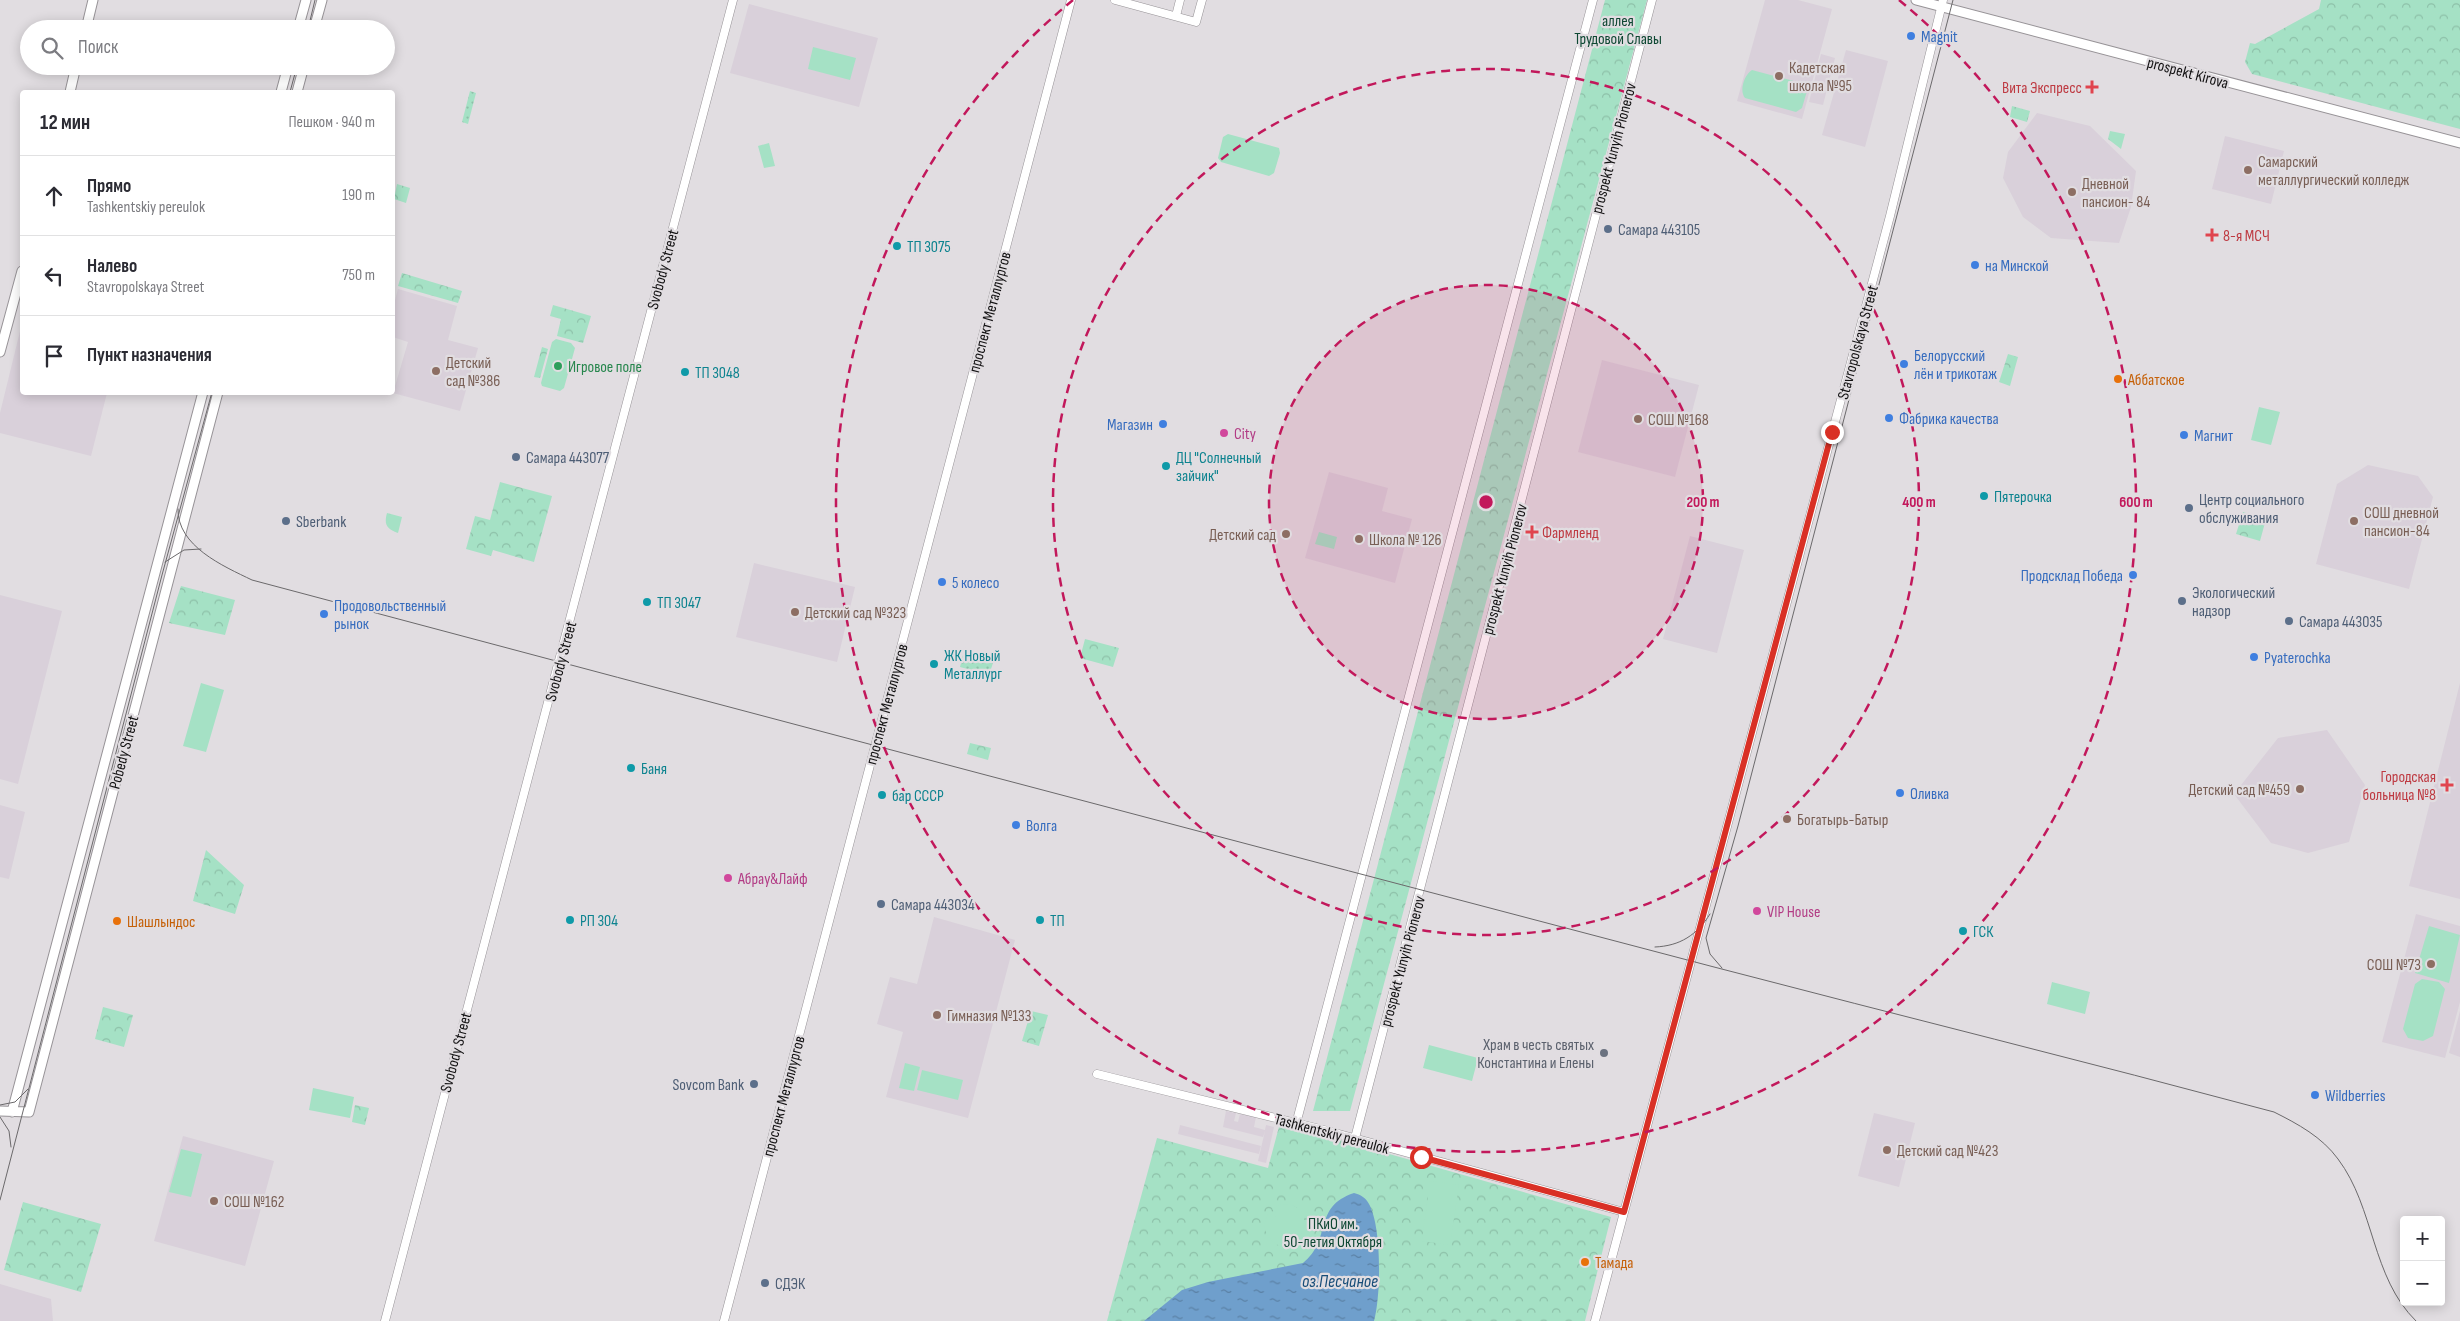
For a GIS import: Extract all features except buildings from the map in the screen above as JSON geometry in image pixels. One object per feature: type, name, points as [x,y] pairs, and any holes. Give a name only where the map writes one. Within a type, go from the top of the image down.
[{"type":"main road","points":[[88,20],[94,0]]},
{"type":"main road","points":[[300,20],[306,0]]},
{"type":"main road","points":[[316,20],[322,0]]},
{"type":"main road","name":"prospekt Kirova","points":[[1916,0],[1942,3],[2460,143]]},
{"type":"main road","points":[[70,90],[74,75]]},
{"type":"main road","points":[[282,90],[286,75]]},
{"type":"main road","points":[[298,90],[302,75]]},
{"type":"main road","points":[[0,352],[20,278]]},
{"type":"main road","name":"Pobedy Street","points":[[202,395],[12,1112],[28,1112],[217,395]]},
{"type":"main road","points":[[0,1111],[12,1112]]},
{"type":"street","name":"Svobody Street","points":[[385,1321],[733,0]]},
{"type":"street","name":"проспект Металлургов","points":[[724,1321],[1071,0]]},
{"type":"street","points":[[1115,0],[1196,22],[1202,0]]},
{"type":"street","points":[[1176,16],[1180,0]]},
{"type":"street","points":[[1296,1124],[1593,0]]},
{"type":"street","name":"prospekt Yunyih Pionerov","points":[[1355,1138],[1652,0]]},
{"type":"street","name":"Stavropolskaya Street","points":[[1595,1321],[1894,203],[1942,3]]},
{"type":"street","name":"Tashkentskiy pereulok","points":[[1097,1074],[1355,1138],[1624,1212]]},
{"type":"shaded area","name":"Кадетская школа №95","points":[[1765,0],[1798,0],[1832,9],[1802,119],[1737,101]]},
{"type":"shaded area","points":[[749,4],[878,38],[859,107],[730,73]]},
{"type":"shaded area","points":[[1846,50],[1888,61],[1865,147],[1822,135]]},
{"type":"shaded area","points":[[1821,54],[1835,58],[1823,105],[1809,102]]},
{"type":"shaded area","name":"Дневной пансион- 84","points":[[2037,113],[2090,126],[2136,171],[2131,207],[2119,243],[2051,238],[2023,217],[2003,178],[2008,152]]},
{"type":"shaded area","name":"Самарский металлургический колледж","points":[[2225,136],[2284,151],[2271,204],[2212,189]]},
{"type":"shaded area","name":"Детский сад №386","points":[[398,289],[457,306],[448,340],[478,348],[460,411],[395,394],[395,386],[408,342],[395,338],[395,300]]},
{"type":"shaded area","points":[[20,331],[20,395],[106,395],[91,456],[0,433],[0,413]]},
{"type":"shaded area","name":"СОШ №168","points":[[1602,360],[1699,385],[1675,477],[1578,452]]},
{"type":"shaded area","points":[[2368,465],[2418,476],[2433,497],[2409,589],[2316,564],[2337,484]]},
{"type":"shaded area","name":"Школа № 126","points":[[1329,472],[1388,488],[1382,511],[1412,519],[1395,583],[1305,558]]},
{"type":"shaded area","points":[[1690,536],[1744,550],[1717,653],[1663,639]]},
{"type":"shaded area","name":"Детский сад №323","points":[[754,563],[855,587],[837,662],[736,637]]},
{"type":"shaded area","points":[[0,595],[62,611],[18,784],[0,779]]},
{"type":"shaded area","name":"Городская больница №8","points":[[2460,683],[2460,899],[2409,886]]},
{"type":"shaded area","name":"Детский сад №459","points":[[2327,730],[2365,785],[2349,842],[2308,853],[2271,843],[2234,794],[2278,738]]},
{"type":"shaded area","points":[[0,805],[25,812],[9,879],[0,877]]},
{"type":"shaded area","name":"СОШ №73","points":[[2416,914],[2460,926],[2460,1002],[2445,1058],[2382,1042]]},
{"type":"shaded area","name":"Гимназия №133","points":[[934,917],[1015,940],[968,1118],[886,1097],[903,1032],[877,1024],[890,977],[917,984]]},
{"type":"shaded area","points":[[2460,1011],[2460,1057],[2449,1053]]},
{"type":"shaded area","points":[[1226,1111],[1236,1113],[1234,1121],[1238,1122],[1240,1114],[1256,1117],[1254,1127],[1265,1130],[1266,1125],[1274,1127],[1266,1163],[1258,1161],[1265,1131],[1263,1137],[1223,1127]]},
{"type":"shaded area","name":"Детский сад №423","points":[[1874,1113],[1915,1123],[1899,1187],[1858,1176]]},
{"type":"shaded area","points":[[1180,1125],[1261,1146],[1259,1154],[1178,1134]]},
{"type":"shaded area","name":"СОШ №162","points":[[183,1136],[274,1161],[245,1266],[154,1241]]},
{"type":"shaded area","points":[[0,1284],[51,1299],[53,1321],[0,1321]]},
{"type":"green space","name":"аллея Трудовой Славы","points":[[1605,0],[1647,0],[1350,1111],[1313,1111]]},
{"type":"green space","points":[[2321,0],[2460,0],[2460,129],[2252,74],[2245,62],[2250,43],[2255,44],[2319,9]]},
{"type":"green space","points":[[813,47],[856,58],[850,80],[808,69]]},
{"type":"green space","points":[[1752,70],[1805,84],[1807,91],[1802,108],[1796,112],[1745,98],[1742,91],[1743,83]]},
{"type":"green space","points":[[470,91],[476,93],[468,124],[462,122]]},
{"type":"green space","points":[[2012,106],[2030,111],[2027,122],[2010,117]]},
{"type":"green space","points":[[2110,131],[2125,134],[2121,149],[2108,139]]},
{"type":"green space","points":[[1228,134],[1279,148],[1280,153],[1274,173],[1269,176],[1221,162],[1218,158],[1223,137]]},
{"type":"green space","points":[[769,143],[775,166],[764,168],[758,146]]},
{"type":"green space","points":[[397,184],[410,188],[406,203],[395,199]]},
{"type":"green space","points":[[402,273],[462,291],[458,303],[398,286]]},
{"type":"green space","points":[[553,305],[591,316],[583,343],[557,336],[561,319],[550,316]]},
{"type":"green space","name":"Игровое поле","points":[[556,339],[571,343],[575,348],[564,388],[560,391],[542,386],[541,383],[552,342]]},
{"type":"green space","points":[[542,347],[548,349],[540,378],[534,377]]},
{"type":"green space","points":[[2008,354],[2018,357],[2010,386],[1999,382]]},
{"type":"green space","points":[[2259,407],[2280,412],[2271,445],[2251,440]]},
{"type":"green space","points":[[500,482],[552,496],[534,562],[493,550],[491,556],[466,549],[475,516],[490,520]]},
{"type":"green space","points":[[2243,512],[2266,519],[2260,541],[2236,534]]},
{"type":"green space","points":[[387,513],[402,517],[398,533],[387,526]]},
{"type":"green space","points":[[1319,532],[1337,537],[1334,549],[1315,544]]},
{"type":"green space","points":[[181,586],[235,600],[225,635],[169,623]]},
{"type":"green space","points":[[1085,639],[1119,648],[1113,667],[1080,658]]},
{"type":"green space","points":[[963,655],[993,663],[989,675],[960,667]]},
{"type":"green space","points":[[201,683],[224,690],[206,752],[183,746]]},
{"type":"green space","points":[[970,743],[991,748],[988,760],[967,754]]},
{"type":"green space","points":[[206,850],[244,885],[235,914],[193,901]]},
{"type":"green space","points":[[2429,926],[2460,935],[2449,983],[2415,973]]},
{"type":"green space","points":[[2422,979],[2439,982],[2445,989],[2433,1036],[2423,1041],[2408,1038],[2403,1029],[2415,984]]},
{"type":"green space","points":[[2052,982],[2090,992],[2085,1014],[2047,1004]]},
{"type":"green space","points":[[103,1007],[133,1015],[124,1047],[95,1039]]},
{"type":"green space","points":[[1031,1011],[1048,1015],[1039,1046],[1022,1041]]},
{"type":"green space","points":[[1429,1045],[1478,1058],[1472,1081],[1423,1068]]},
{"type":"green space","points":[[905,1063],[920,1067],[914,1091],[899,1088]]},
{"type":"green space","points":[[922,1070],[963,1080],[958,1100],[917,1090]]},
{"type":"green space","points":[[313,1088],[354,1097],[350,1118],[309,1110]]},
{"type":"green space","points":[[355,1105],[369,1108],[365,1125],[352,1122]]},
{"type":"green space","name":"ПКиО им. 50-летия Октября","points":[[1280,1123],[1611,1217],[1585,1321],[1107,1321],[1157,1138],[1268,1168]]},
{"type":"green space","points":[[181,1149],[202,1154],[191,1197],[169,1192]]},
{"type":"green space","points":[[1430,1181],[1459,1185],[1450,1245],[1422,1241]]},
{"type":"green space","points":[[23,1202],[101,1224],[81,1292],[4,1270]]},
{"type":"green space","points":[[1280,1205],[1295,1206],[1302,1213],[1304,1222],[1302,1232],[1296,1241],[1287,1246],[1278,1245],[1268,1236],[1265,1228],[1268,1214],[1273,1219],[1278,1214],[1272,1209]]},
{"type":"water","name":"оз.Песчаное","points":[[1354,1193],[1363,1197],[1369,1204],[1376,1228],[1379,1279],[1374,1321],[1144,1321],[1182,1290],[1208,1282],[1303,1263],[1318,1244],[1327,1215],[1333,1206],[1341,1199]]},
{"type":"tram line","points":[[310,20],[315,0]]},
{"type":"tram line","points":[[1722,968],[1710,954],[1706,938],[1738,826],[1953,0]]},
{"type":"tram line","points":[[291,90],[295,75]]},
{"type":"tram line","points":[[0,1200],[162,575],[211,395]]},
{"type":"tram line","points":[[178,509],[180,522],[185,534],[193,544],[216,561],[252,580],[1531,919],[2274,1112],[2301,1126],[2325,1144],[2338,1159],[2350,1178],[2359,1199],[2390,1284],[2401,1303],[2416,1321]]},
{"type":"tram line","points":[[165,562],[184,550],[201,549]]},
{"type":"tram line","points":[[1655,947],[1680,942],[1687,938],[1699,928],[1710,914]]},
{"type":"tram line","points":[[0,1105],[15,1102],[28,1089]]},
{"type":"tram line","points":[[0,1117],[9,1131],[11,1147]]},
{"type":"place","name":"Magnit","points":[[1911,36]]},
{"type":"place","name":"Кадетская школа №95","points":[[1779,76]]},
{"type":"place","name":"Вита Экспресс","points":[[2092,87]]},
{"type":"place","name":"Самарский металлургический колледж","points":[[2248,170]]},
{"type":"place","name":"Дневной пансион- 84","points":[[2072,192]]},
{"type":"place","name":"Самара 443105","points":[[1608,229]]},
{"type":"place","name":"8-я МСЧ","points":[[2212,235]]},
{"type":"place","name":"ТП 3075","points":[[897,246]]},
{"type":"place","name":"на Минской","points":[[1975,265]]},
{"type":"place","name":"Белорусский лён и трикотаж","points":[[1904,364]]},
{"type":"place","name":"Игровое поле","points":[[558,366]]},
{"type":"place","name":"Детский сад №386","points":[[436,371]]},
{"type":"place","name":"ТП 3048","points":[[685,372]]},
{"type":"place","name":"Аббатское","points":[[2118,379]]},
{"type":"place","name":"Фабрика качества","points":[[1889,418]]},
{"type":"place","name":"СОШ №168","points":[[1638,419]]},
{"type":"place","name":"Магазин","points":[[1163,424]]},
{"type":"place","name":"City","points":[[1224,433]]},
{"type":"place","name":"Магнит","points":[[2184,435]]},
{"type":"place","name":"Самара 443077","points":[[516,457]]},
{"type":"place","name":"ДЦ \"Солнечный зайчик\"","points":[[1166,466]]},
{"type":"place","name":"Пятерочка","points":[[1984,496]]},
{"type":"place","name":"Центр социального обслуживания","points":[[2189,508]]},
{"type":"place","name":"Sberbank","points":[[286,521]]},
{"type":"place","name":"СОШ дневной пансион-84","points":[[2354,521]]},
{"type":"place","name":"Фармленд","points":[[1532,532]]},
{"type":"place","name":"Детский сад","points":[[1286,534]]},
{"type":"place","name":"Школа № 126","points":[[1359,539]]},
{"type":"place","name":"Продсклад Победа","points":[[2133,575]]},
{"type":"place","name":"5 колесо","points":[[942,582]]},
{"type":"place","name":"Экологический надзор","points":[[2182,601]]},
{"type":"place","name":"ТП 3047","points":[[647,602]]},
{"type":"place","name":"Детский сад №323","points":[[795,612]]},
{"type":"place","name":"Продовольственный рынок","points":[[324,614]]},
{"type":"place","name":"Самара 443035","points":[[2289,621]]},
{"type":"place","name":"Pyaterochka","points":[[2254,657]]},
{"type":"place","name":"ЖК Новый Металлург","points":[[934,664]]},
{"type":"place","name":"Баня","points":[[631,768]]},
{"type":"place","name":"Городская больница №8","points":[[2447,785]]},
{"type":"place","name":"Детский сад №459","points":[[2300,789]]},
{"type":"place","name":"Оливка","points":[[1900,793]]},
{"type":"place","name":"бар СССР","points":[[882,795]]},
{"type":"place","name":"Богатырь-Батыр","points":[[1787,819]]},
{"type":"place","name":"Волга","points":[[1016,825]]},
{"type":"place","name":"Абрау&Лайф","points":[[728,878]]},
{"type":"place","name":"Самара 443034","points":[[881,904]]},
{"type":"place","name":"VIP House","points":[[1757,911]]},
{"type":"place","name":"РП 304","points":[[570,920]]},
{"type":"place","name":"ТП","points":[[1040,920]]},
{"type":"place","name":"Шашлындос","points":[[117,921]]},
{"type":"place","name":"ГСК","points":[[1963,931]]},
{"type":"place","name":"СОШ №73","points":[[2431,964]]},
{"type":"place","name":"Гимназия №133","points":[[937,1015]]},
{"type":"place","name":"Храм в честь святых Константина и Елены","points":[[1604,1053]]},
{"type":"place","name":"Sovcom Bank","points":[[754,1084]]},
{"type":"place","name":"Wildberries","points":[[2315,1095]]},
{"type":"place","name":"Детский сад №423","points":[[1887,1150]]},
{"type":"place","name":"СОШ №162","points":[[214,1201]]},
{"type":"place","name":"Тамада","points":[[1585,1262]]},
{"type":"place","name":"СДЭК","points":[[765,1283]]},
{"type":"route","points":[[1421,1157],[1624,1212],[1832,432]]}]
